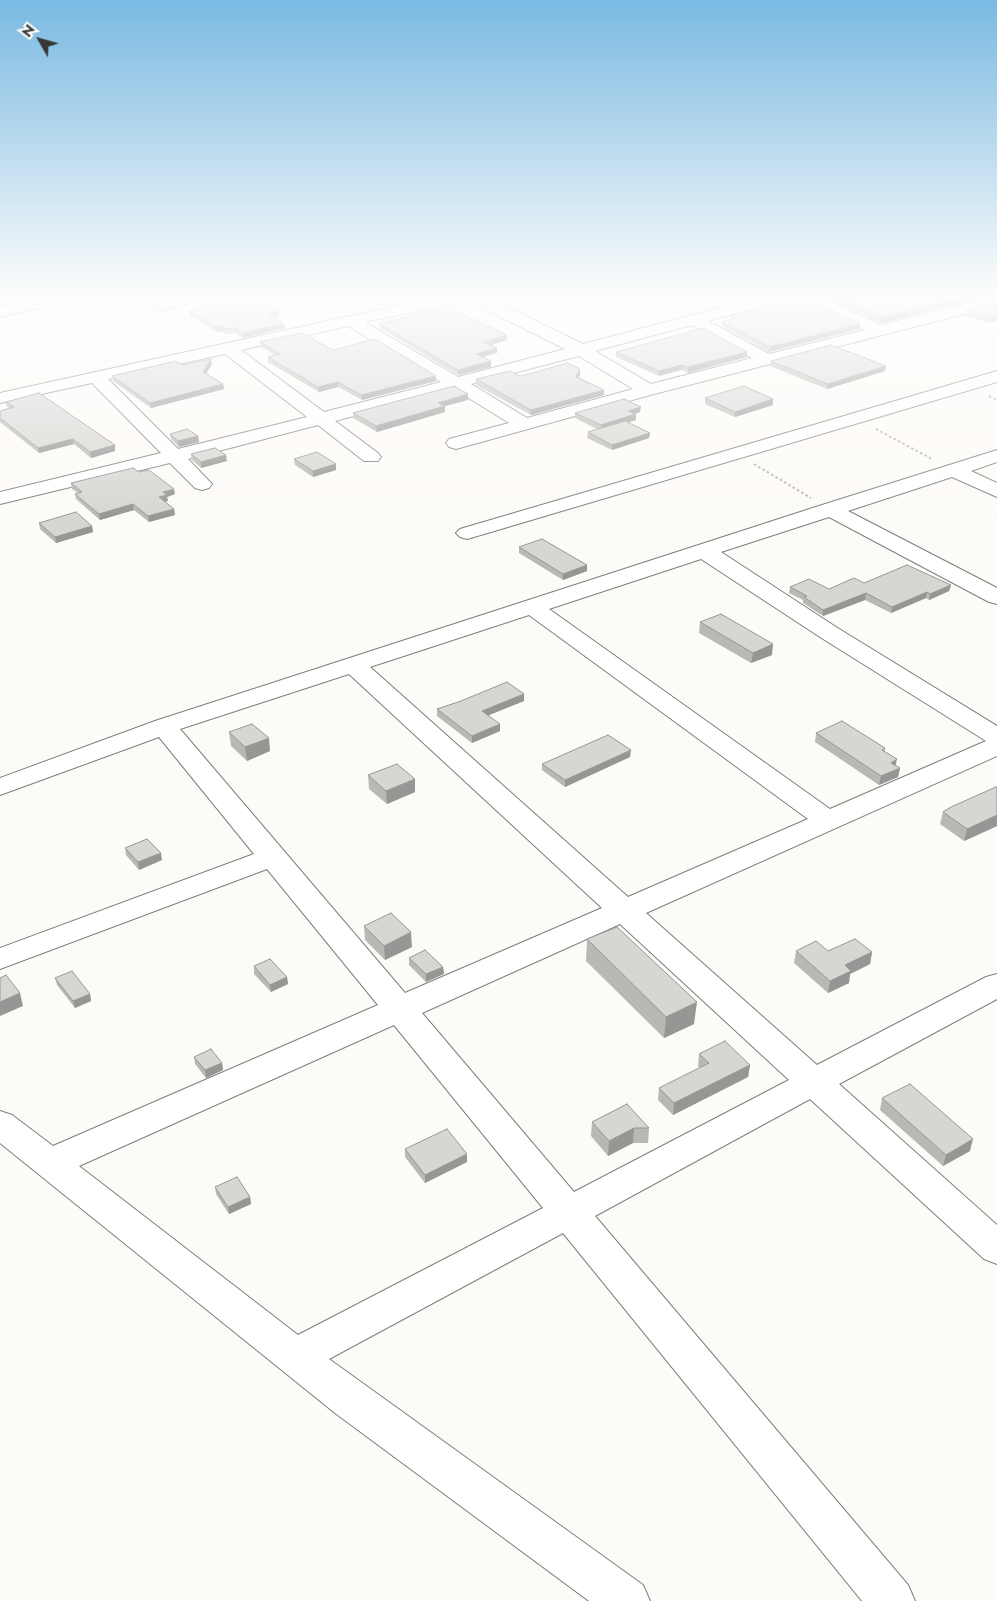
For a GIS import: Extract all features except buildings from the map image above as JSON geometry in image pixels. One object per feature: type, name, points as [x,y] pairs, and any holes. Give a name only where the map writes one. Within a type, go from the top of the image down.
[{"type":"street","points":[[0,398],[125,371]]},
{"type":"street","points":[[257,371],[371,458]]},
{"type":"street","points":[[438,371],[525,424]]},
{"type":"street","points":[[0,498],[320,419],[501,371]]},
{"type":"street","points":[[616,371],[648,390]]},
{"type":"street","points":[[456,443],[725,371]]},
{"type":"street","points":[[466,533],[997,376]]},
{"type":"street","points":[[96,377],[202,484]]},
{"type":"street","points":[[0,787],[164,726],[997,456]]},
{"type":"street","points":[[953,470],[997,491]]},
{"type":"street","points":[[829,509],[997,596]]},
{"type":"street","points":[[704,551],[828,632],[997,737]]},
{"type":"street","points":[[532,606],[829,821]]},
{"type":"street","points":[[353,665],[997,1248]]},
{"type":"street","points":[[164,726],[892,1601]]},
{"type":"street","points":[[50,1163],[997,746]]},
{"type":"street","points":[[0,959],[273,857]]},
{"type":"street","points":[[296,1357],[997,985]]},
{"type":"street","points":[[0,1124],[350,1400],[627,1601]]},
{"type":"path","points":[[856,418],[953,470]]},
{"type":"path","points":[[736,454],[829,509]]}]
